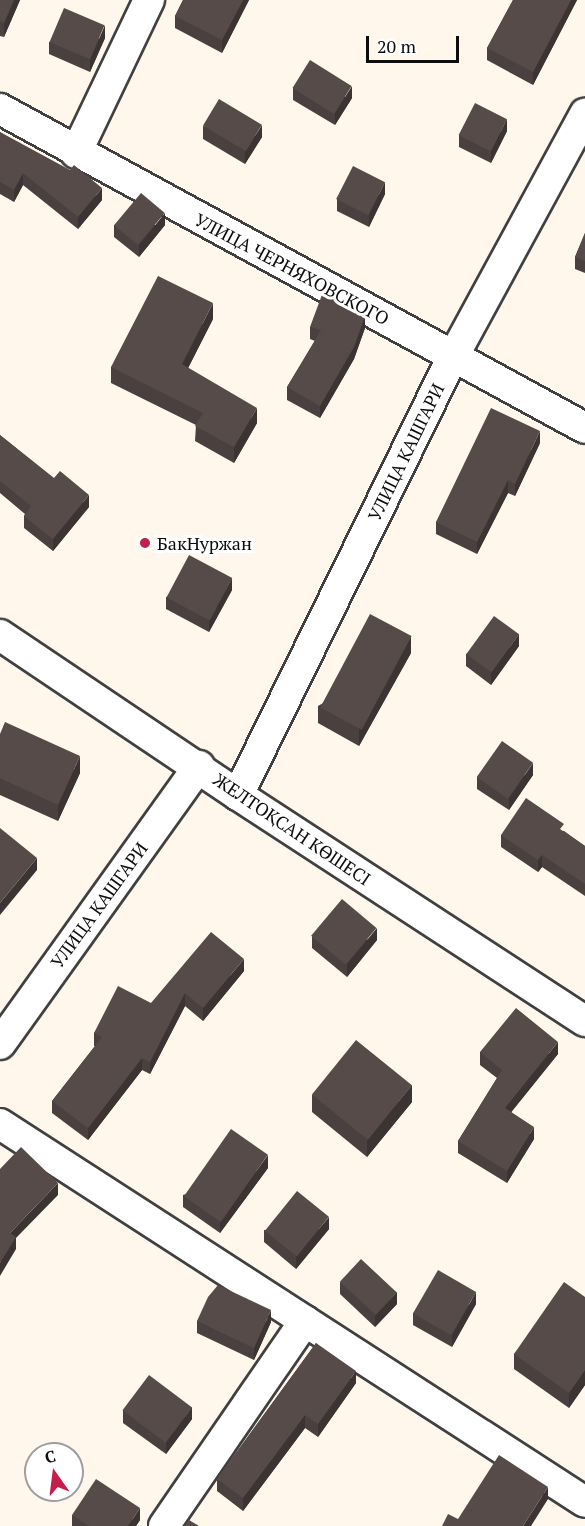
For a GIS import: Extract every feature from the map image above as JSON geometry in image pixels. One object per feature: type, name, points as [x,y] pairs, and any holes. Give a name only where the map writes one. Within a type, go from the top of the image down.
[{"type":"street","points":[[76,153],[149,0]]},
{"type":"street","name":"УЛИЦА ЧЕРНЯХОВСКОГО","points":[[0,109],[76,153],[585,428]]},
{"type":"street","name":"УЛИЦА КАШГАРИ","points":[[238,795],[453,357],[585,114]]},
{"type":"street","name":"ЖЕЛТОҚСАН КӨШЕСІ","points":[[0,635],[199,766],[238,795],[585,1021]]},
{"type":"street","name":"УЛИЦА КАШГАРИ","points":[[0,1044],[199,766]]},
{"type":"street","points":[[0,1124],[585,1502]]},
{"type":"street","points":[[164,1526],[305,1321]]},
{"type":"building","points":[[0,0],[14,0],[4,23],[0,21]]},
{"type":"building","points":[[183,0],[243,0],[222,40],[175,16]]},
{"type":"building","points":[[513,0],[571,0],[533,72],[487,48]]},
{"type":"building","points":[[64,8],[105,25],[90,59],[50,42]]},
{"type":"building","points":[[310,60],[352,86],[334,114],[293,88]]},
{"type":"building","points":[[219,99],[262,125],[246,151],[203,126]]},
{"type":"building","points":[[475,103],[507,119],[491,151],[459,135]]},
{"type":"building","points":[[0,132],[70,170],[74,165],[102,188],[78,217],[23,173],[14,190],[0,182]]},
{"type":"building","points":[[353,166],[385,182],[368,215],[336,199]]},
{"type":"building","points":[[141,193],[165,213],[138,245],[114,225]]},
{"type":"building","points":[[585,233],[585,261],[575,257]]},
{"type":"building","points":[[158,276],[213,303],[182,364],[257,408],[234,447],[195,426],[203,413],[111,367]]},
{"type":"building","points":[[323,292],[365,316],[354,347],[320,406],[287,387],[321,330],[310,327]]},
{"type":"building","points":[[491,408],[540,431],[515,484],[508,480],[477,542],[436,522]]},
{"type":"building","points":[[0,435],[54,478],[60,471],[89,495],[53,539],[24,516],[31,506],[0,481]]},
{"type":"building","points":[[189,555],[232,578],[210,620],[166,597]]},
{"type":"building","points":[[370,614],[411,636],[362,730],[320,708]]},
{"type":"building","points":[[494,616],[519,634],[491,672],[466,654]]},
{"type":"building","points":[[5,722],[80,756],[58,805],[0,778],[0,734]]},
{"type":"building","points":[[502,741],[533,763],[508,799],[477,777]]},
{"type":"building","points":[[526,798],[564,824],[560,829],[585,846],[585,884],[542,855],[538,860],[501,835]]},
{"type":"building","points":[[0,828],[37,858],[0,903]]},
{"type":"building","points":[[342,899],[376,928],[346,965],[311,936]]},
{"type":"building","points":[[211,932],[244,959],[203,1008],[185,993],[150,1062],[142,1058],[88,1128],[52,1101],[102,1037],[94,1033],[118,986],[151,1003]]},
{"type":"building","points":[[516,1008],[558,1042],[505,1108],[534,1127],[507,1171],[458,1141],[502,1070],[480,1052]]},
{"type":"building","points":[[356,1040],[412,1085],[368,1140],[312,1094]]},
{"type":"building","points":[[231,1129],[268,1155],[221,1222],[184,1196]]},
{"type":"building","points":[[21,1147],[58,1183],[10,1233],[16,1237],[0,1263],[0,1169]]},
{"type":"building","points":[[297,1191],[329,1217],[297,1256],[265,1231]]},
{"type":"building","points":[[361,1259],[397,1292],[376,1315],[340,1282]]},
{"type":"building","points":[[438,1270],[476,1292],[451,1335],[413,1313]]},
{"type":"building","points":[[564,1282],[585,1297],[585,1370],[569,1393],[514,1354]]},
{"type":"building","points":[[218,1285],[271,1310],[254,1348],[197,1321],[208,1297]]},
{"type":"building","points":[[316,1343],[356,1371],[318,1424],[305,1415],[243,1498],[217,1479]]},
{"type":"building","points":[[149,1375],[192,1407],[166,1443],[123,1410]]},
{"type":"building","points":[[499,1455],[548,1487],[523,1526],[442,1526],[448,1514],[458,1519]]},
{"type":"building","points":[[96,1479],[140,1508],[128,1526],[89,1526],[72,1515],[81,1502],[84,1502],[84,1497]]},
{"type":"building","points":[[189,1520],[199,1526],[185,1526]]},
{"type":"place","name":"БакНуржан","points":[[145,543]]}]
